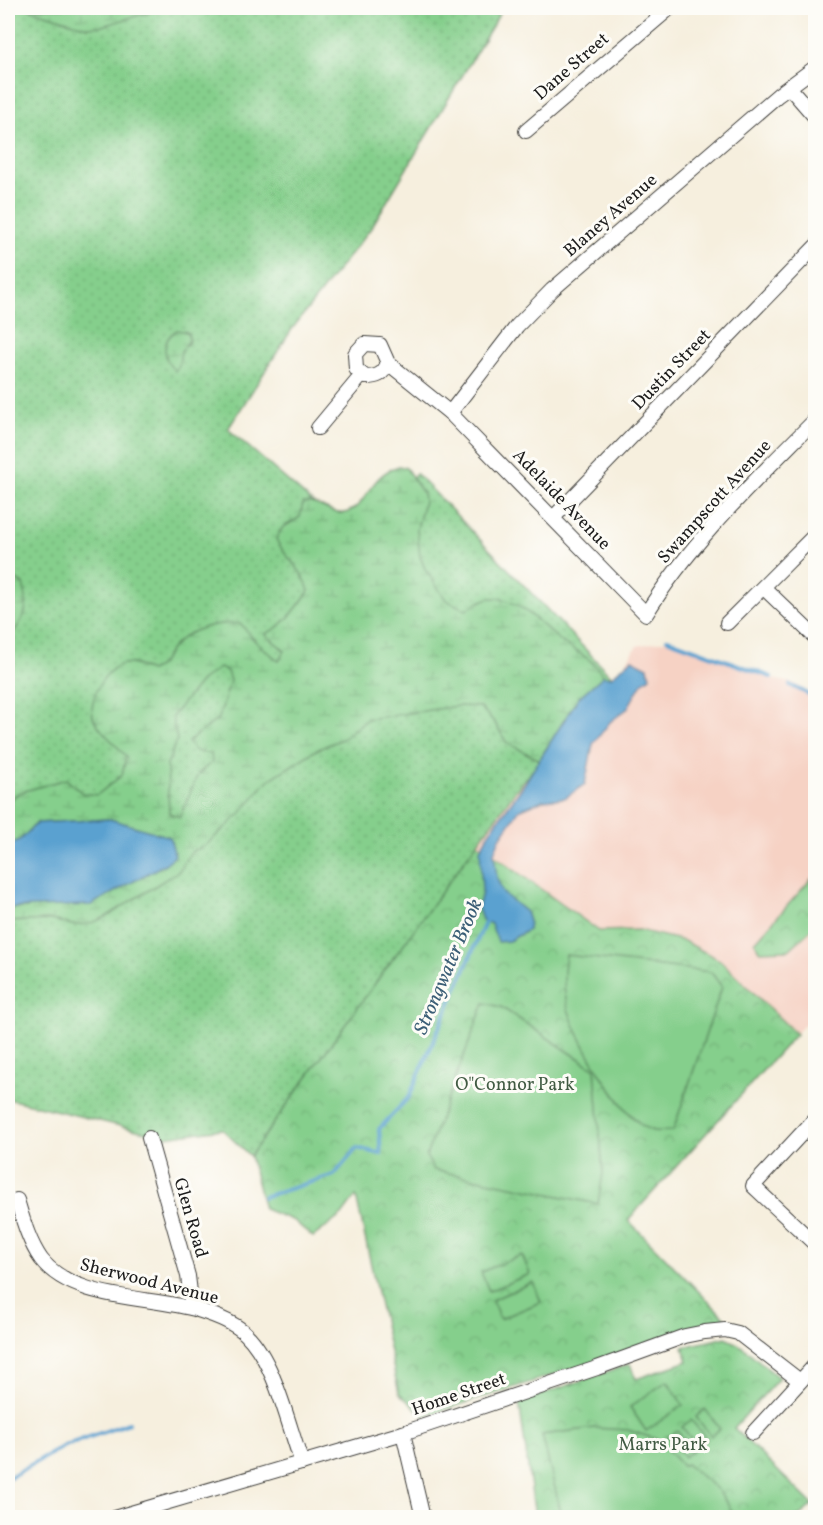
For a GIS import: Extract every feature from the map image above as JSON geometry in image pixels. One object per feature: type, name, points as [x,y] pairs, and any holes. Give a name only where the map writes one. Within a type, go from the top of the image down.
[{"type":"street","name":"Dane Street","points":[[526,131],[670,8]]},
{"type":"street","name":"Blaney Avenue","points":[[450,413],[517,326],[552,290],[789,87],[816,67]]},
{"type":"street","points":[[789,87],[816,118]]},
{"type":"street","name":"Dustin Street","points":[[554,517],[816,246]]},
{"type":"street","points":[[364,344],[380,345],[388,363],[384,371],[376,377],[362,375],[356,369],[355,354],[364,344]]},
{"type":"street","name":"Adelaide Avenue","points":[[388,363],[450,413],[554,517],[646,614]]},
{"type":"street","points":[[318,428],[362,375]]},
{"type":"street","name":"Swampscott Avenue","points":[[646,614],[664,587],[725,513],[816,419]]},
{"type":"street","points":[[728,623],[816,534]]},
{"type":"street","points":[[764,588],[814,643]]},
{"type":"street","points":[[816,1118],[753,1186],[816,1245]]},
{"type":"street","name":"Glen Road","points":[[149,1138],[188,1276],[192,1308]]},
{"type":"street","name":"Sherwood Avenue","points":[[17,1200],[41,1259],[60,1277],[96,1290],[192,1308],[228,1322],[246,1334],[255,1345],[272,1379],[302,1463]]},
{"type":"street","name":"Home Street","points":[[114,1518],[403,1433],[685,1336],[717,1330],[733,1331],[800,1381]]},
{"type":"street","points":[[753,1433],[816,1364]]},
{"type":"street","points":[[403,1433],[423,1518]]},
{"type":"shaded area","points":[[668,640],[768,678],[793,683],[815,696],[815,1013],[796,1034],[720,960],[639,930],[599,931],[477,843],[519,786],[614,679],[637,646]]},
{"type":"green space","points":[[8,8],[503,8],[371,228],[292,329],[228,429],[357,541],[416,473],[614,679],[519,786],[250,1156],[222,1129],[166,1137],[8,1099]]},
{"type":"green space","points":[[26,8],[164,8],[102,26],[87,27]]},
{"type":"green space","points":[[177,330],[187,332],[190,340],[181,351],[179,366],[175,371],[168,361],[165,349],[168,339]]},
{"type":"green space","points":[[399,466],[406,468],[423,493],[424,501],[417,529],[420,556],[425,569],[446,600],[466,610],[488,598],[511,602],[529,613],[561,641],[590,660],[603,676],[578,698],[539,760],[506,742],[495,723],[480,707],[458,706],[367,719],[342,739],[316,750],[267,781],[240,814],[206,845],[191,852],[179,871],[106,917],[89,924],[72,925],[51,920],[8,922],[8,908],[26,908],[140,876],[165,864],[170,837],[110,819],[37,823],[21,839],[8,846],[8,803],[18,793],[66,779],[82,793],[97,795],[122,775],[126,757],[98,726],[93,714],[92,705],[103,679],[124,664],[150,671],[161,664],[172,648],[186,636],[213,625],[222,624],[241,624],[255,641],[279,661],[285,651],[265,634],[285,621],[309,591],[303,576],[276,539],[282,528],[300,517],[303,503],[315,504],[337,513],[348,512],[361,502],[375,482],[389,470]],"holes":[[[219,668],[227,671],[230,681],[219,718],[188,742],[198,752],[211,753],[212,762],[198,774],[180,817],[169,813],[167,765],[177,739],[172,717],[201,681]]]},
{"type":"green space","points":[[8,575],[23,584],[26,608],[22,620],[8,640]]},
{"type":"green space","name":"O\"Connor Park","points":[[477,843],[599,931],[639,930],[684,941],[720,960],[796,1034],[628,1220],[727,1320],[424,1416],[399,1393],[356,1196],[342,1215],[313,1237],[294,1221],[264,1209],[250,1156]]},
{"type":"green space","points":[[811,879],[815,883],[815,926],[789,950],[759,951],[755,942]]},
{"type":"green space","points":[[566,955],[711,972],[722,987],[673,1131],[655,1131],[646,1128],[624,1106],[599,1072],[579,1035],[567,1005],[564,980]]},
{"type":"green space","points":[[484,1003],[501,1007],[595,1069],[603,1173],[598,1204],[434,1170],[426,1156]]},
{"type":"green space","points":[[522,1255],[530,1274],[489,1291],[481,1272]]},
{"type":"green space","points":[[533,1282],[541,1302],[500,1319],[492,1300]]},
{"type":"green space","name":"Marrs Park","points":[[726,1337],[743,1347],[779,1378],[734,1428],[813,1505],[796,1518],[535,1517],[519,1402],[630,1364],[636,1379],[688,1361],[683,1347]]},
{"type":"green space","points":[[667,1381],[683,1405],[646,1431],[630,1407]]},
{"type":"green space","points":[[705,1409],[720,1429],[711,1436],[696,1417]]},
{"type":"green space","points":[[691,1420],[707,1439],[698,1447],[682,1427]]},
{"type":"green space","points":[[594,1428],[628,1430],[659,1440],[682,1466],[686,1464],[718,1490],[736,1517],[562,1517],[542,1435]]},
{"type":"green space","points":[[677,1430],[693,1450],[684,1457],[668,1437]]},
{"type":"water","points":[[632,659],[648,667],[650,677],[642,683],[627,709],[610,722],[593,744],[585,784],[565,798],[543,800],[519,810],[500,838],[494,852],[497,878],[503,893],[526,912],[529,921],[528,930],[509,941],[498,942],[491,924],[482,920],[478,908],[482,892],[480,850],[578,698],[603,676],[611,677]]},
{"type":"water","points":[[110,819],[170,837],[175,856],[165,864],[91,905],[8,908],[8,846],[21,839],[37,823]]},
{"type":"waterway","name":"Strongwater Brook","points":[[667,639],[771,677]]},
{"type":"waterway","name":"Strongwater Brook","points":[[790,685],[816,698]]},
{"type":"waterway","name":"Strongwater Brook","points":[[263,1197],[334,1175],[357,1148],[381,1154],[379,1129],[409,1097],[487,918]]},
{"type":"waterway","name":"Strongwater Brook","points":[[8,1478],[64,1446],[129,1423]]}]
